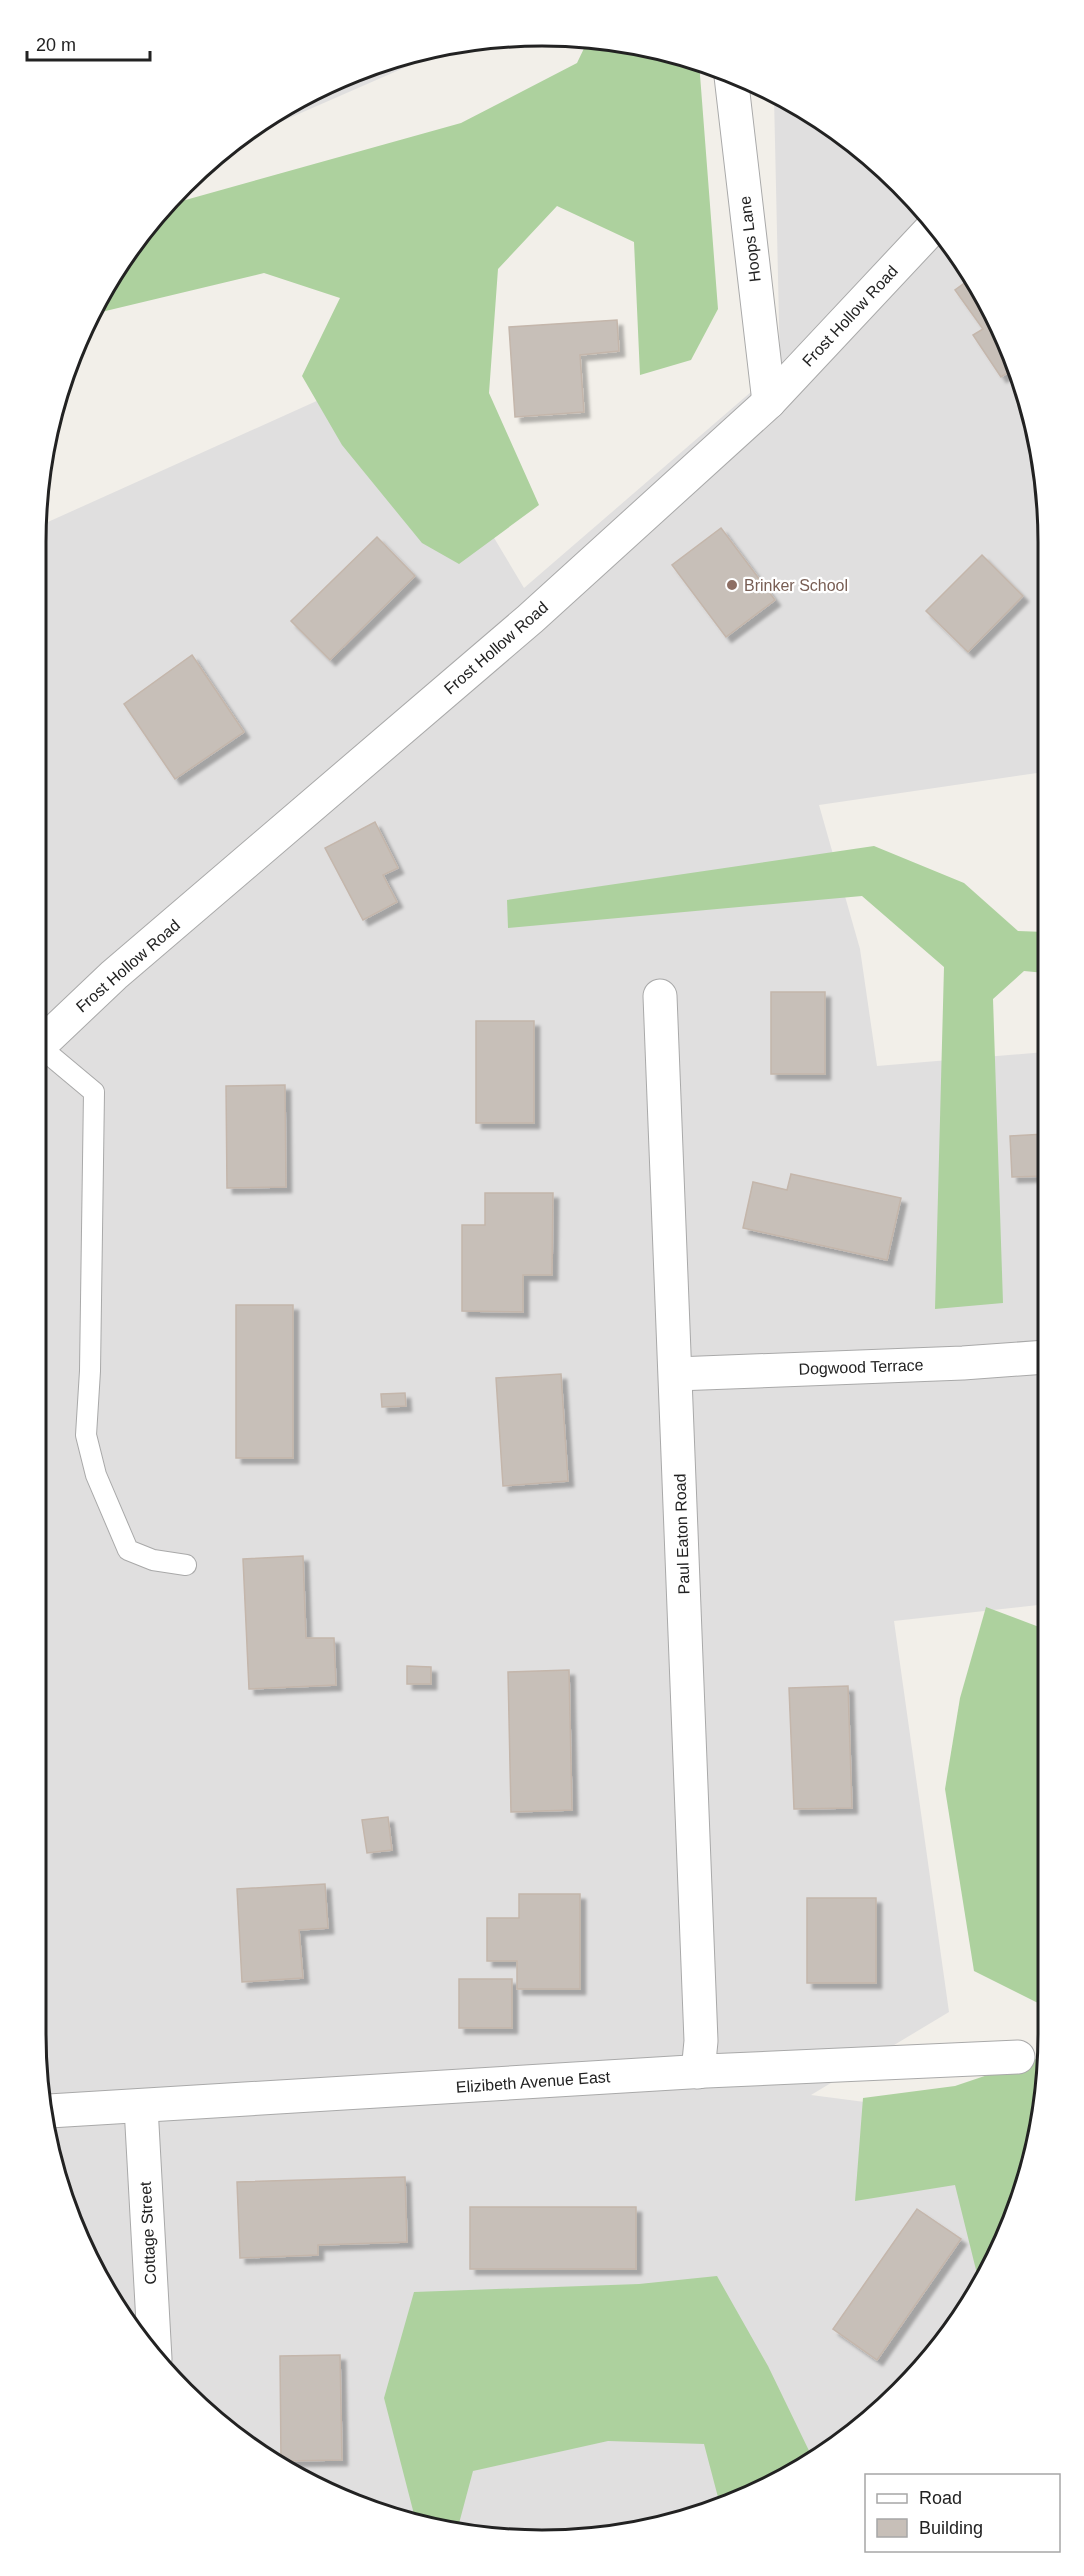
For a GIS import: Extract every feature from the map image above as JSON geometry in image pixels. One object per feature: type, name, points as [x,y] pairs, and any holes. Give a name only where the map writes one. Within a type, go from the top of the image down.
[{"type":"street","name":"Hoops Lane","points":[[732,84],[769,402]]},
{"type":"street","name":"Frost Hollow Road","points":[[46,1039],[114,975],[521,626],[769,402],[928,232]]},
{"type":"street","name":"Paul Eaton Road","points":[[660,996],[701,2041],[698,2072]]},
{"type":"street","name":"Dogwood Terrace","points":[[676,1374],[963,1364],[1038,1358]]},
{"type":"street","name":"Elizibeth Avenue East","points":[[53,2110],[141,2107],[698,2072],[1018,2057]]},
{"type":"street","name":"Cottage Street","points":[[141,2107],[154,2342]]},
{"type":"lane","points":[[46,1053],[94,1092],[90,1371],[86,1435],[96,1475],[128,1550],[153,1560],[186,1565]]},
{"type":"shaded area","points":[[416,62],[278,123],[352,84]]},
{"type":"shaded area","points":[[774,105],[817,130],[869,169],[915,215],[954,267],[971,294],[1000,352],[1021,414],[1033,477],[1038,542],[1038,773],[819,805],[860,949],[877,1066],[1038,1053],[1038,1605],[894,1621],[949,2012],[811,2095],[1025,2123],[1010,2196],[1000,2224],[971,2282],[935,2336],[915,2361],[869,2407],[844,2427],[790,2463],[761,2478],[732,2492],[670,2513],[607,2525],[542,2530],[477,2525],[414,2513],[352,2492],[294,2463],[240,2427],[215,2407],[169,2361],[149,2336],[113,2282],[84,2224],[63,2162],[56,2131],[46,2034],[47,522],[392,367],[524,588],[780,367]]},
{"type":"green space","points":[[584,49],[639,56],[700,73],[718,309],[691,360],[640,375],[634,242],[557,206],[498,269],[489,393],[539,505],[459,564],[422,543],[342,445],[302,376],[340,298],[264,273],[104,311],[149,240],[183,201],[461,123],[577,63]]},
{"type":"green space","points":[[874,846],[964,883],[1018,931],[1038,932],[1038,972],[1024,971],[993,999],[1003,1303],[935,1309],[944,967],[862,896],[508,928],[507,900]]},
{"type":"green space","points":[[986,1607],[1038,1627],[1038,2003],[974,1971],[945,1789],[960,1698]]},
{"type":"green space","points":[[1036,2059],[1033,2099],[1021,2162],[1000,2224],[976,2272],[955,2185],[855,2201],[863,2098],[955,2086]]},
{"type":"green space","points":[[717,2276],[768,2366],[809,2451],[761,2478],[718,2497],[704,2444],[608,2441],[473,2471],[459,2522],[414,2513],[384,2398],[414,2292],[639,2284]]},
{"type":"building","points":[[964,283],[971,294],[1000,352],[1007,373],[1001,377],[973,335],[983,329],[955,290]]},
{"type":"building","points":[[617,320],[619,351],[580,355],[584,412],[515,417],[509,327]]},
{"type":"building","points":[[721,528],[775,600],[726,637],[672,565]]},
{"type":"building","points":[[377,537],[415,576],[330,660],[291,621]]},
{"type":"building","points":[[982,555],[1023,596],[968,652],[926,611]]},
{"type":"building","points":[[192,655],[244,732],[175,779],[124,704]]},
{"type":"building","points":[[375,822],[398,868],[383,875],[397,902],[363,920],[325,848]]},
{"type":"building","points":[[771,992],[825,992],[825,1074],[771,1074]]},
{"type":"building","points":[[476,1021],[534,1021],[534,1123],[476,1123]]},
{"type":"building","points":[[285,1085],[286,1187],[227,1188],[226,1086]]},
{"type":"building","points":[[1038,1134],[1038,1176],[1012,1177],[1010,1136]]},
{"type":"building","points":[[791,1174],[901,1198],[887,1260],[743,1228],[753,1182],[787,1190]]},
{"type":"building","points":[[485,1193],[553,1193],[552,1275],[523,1275],[523,1312],[462,1311],[462,1225],[485,1225]]},
{"type":"building","points":[[236,1305],[293,1305],[293,1458],[236,1458]]},
{"type":"building","points":[[561,1374],[568,1481],[503,1486],[496,1378]]},
{"type":"building","points":[[405,1393],[406,1406],[382,1407],[381,1394]]},
{"type":"building","points":[[303,1556],[306,1638],[334,1638],[336,1685],[249,1689],[243,1559]]},
{"type":"building","points":[[407,1666],[431,1667],[431,1684],[407,1684]]},
{"type":"building","points":[[569,1670],[572,1810],[511,1812],[508,1672]]},
{"type":"building","points":[[848,1686],[852,1808],[794,1809],[789,1688]]},
{"type":"building","points":[[388,1817],[392,1850],[367,1853],[362,1820]]},
{"type":"building","points":[[325,1884],[328,1928],[299,1930],[303,1978],[242,1982],[237,1889]]},
{"type":"building","points":[[519,1894],[580,1894],[580,1989],[517,1989],[517,1961],[487,1961],[487,1918],[519,1918]]},
{"type":"building","points":[[807,1898],[876,1898],[876,1983],[807,1983]]},
{"type":"building","points":[[459,1979],[512,1979],[512,2028],[459,2028]]},
{"type":"building","points":[[405,2177],[407,2242],[318,2245],[318,2255],[240,2258],[237,2182]]},
{"type":"building","points":[[470,2207],[636,2207],[636,2269],[470,2269]]},
{"type":"building","points":[[917,2209],[961,2239],[877,2360],[833,2329]]},
{"type":"building","points":[[340,2355],[342,2460],[291,2461],[281,2455],[280,2356]]},
{"type":"place","name":"Brinker School","points":[[732,585]]}]
